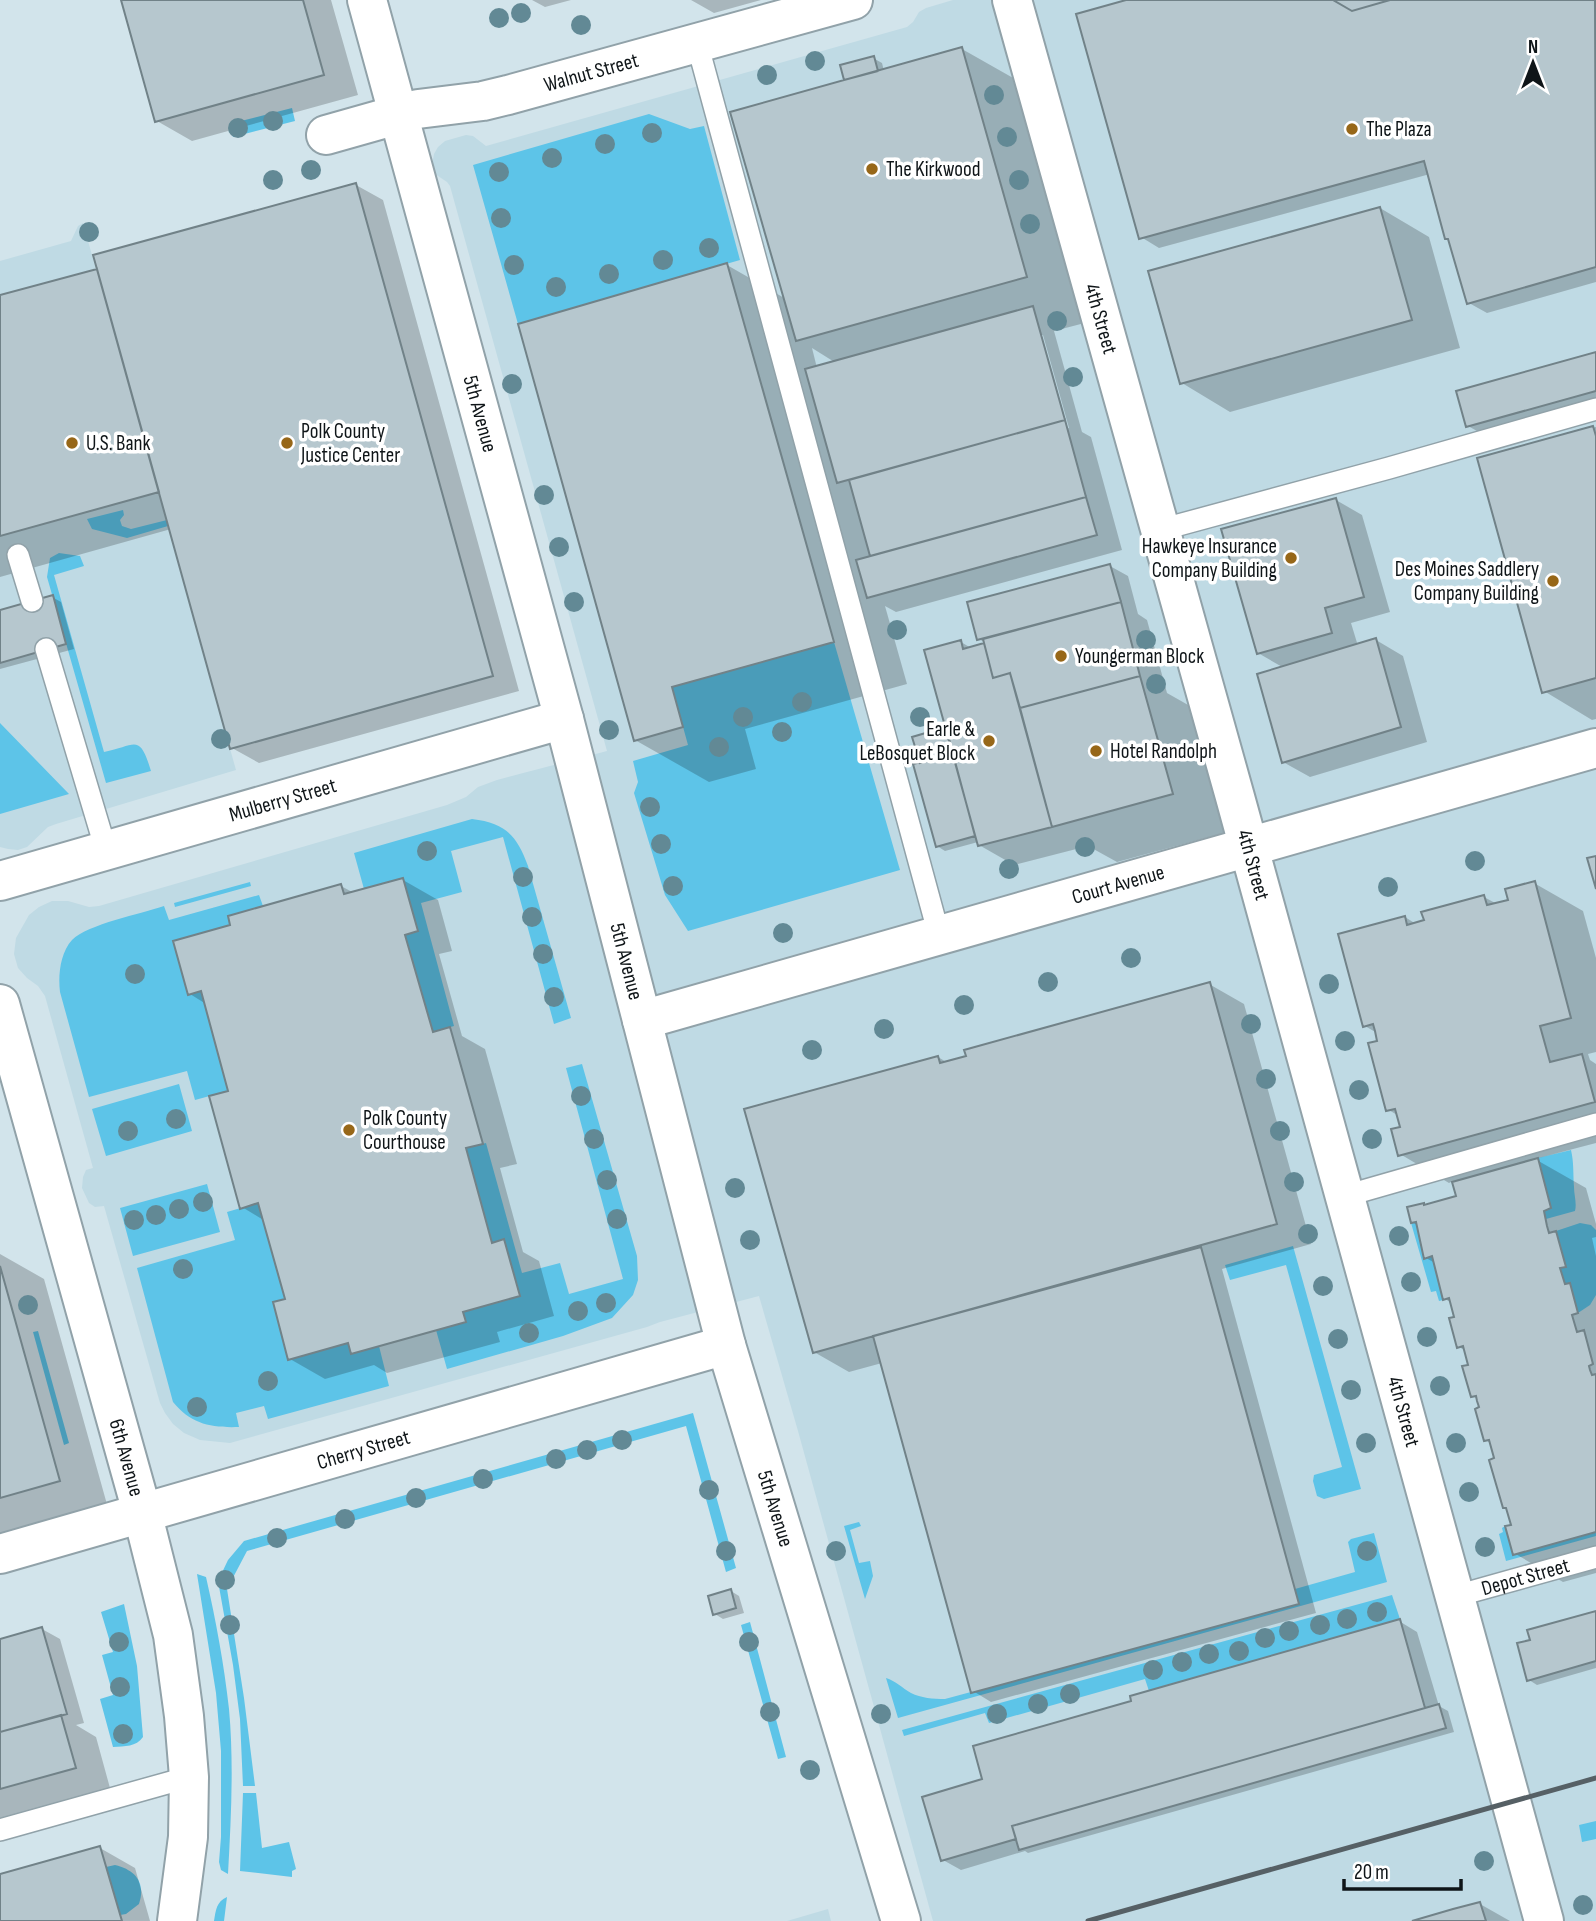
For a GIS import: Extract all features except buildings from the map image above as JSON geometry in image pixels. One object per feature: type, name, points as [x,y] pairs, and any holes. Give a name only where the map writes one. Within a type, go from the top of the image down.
[{"type":"street","name":"5th Avenue","points":[[367,0],[564,719],[726,1345],[900,1920]]},
{"type":"street","name":"Walnut Street","points":[[326,135],[418,109],[508,95],[853,0]]},
{"type":"street","name":"4th Street","points":[[1012,0],[1545,1921]]},
{"type":"street","name":"Mulberry Street","points":[[0,880],[564,719]]},
{"type":"street","name":"Court Avenue","points":[[642,1020],[1596,748]]},
{"type":"street","name":"6th Avenue","points":[[0,1004],[142,1512],[173,1635],[189,1777],[188,1837],[177,1921]]},
{"type":"street","name":"Cherry Street","points":[[0,1554],[726,1345]]},
{"type":"lane","points":[[697,43],[939,934]]},
{"type":"lane","points":[[1160,530],[1596,409]]},
{"type":"lane","points":[[18,555],[32,601]]},
{"type":"lane","points":[[46,649],[106,849]]},
{"type":"lane","points":[[1345,1196],[1596,1124]]},
{"type":"lane","name":"Depot Street","points":[[1456,1597],[1596,1557]]},
{"type":"lane","points":[[0,1830],[189,1777]]},
{"type":"shaded area","points":[[953,0],[1596,0],[1596,1921],[933,1921],[759,1296],[230,1443],[200,1440],[184,1433],[173,1424],[160,1403],[104,1206],[95,1207],[89,1203],[82,1188],[86,1170],[93,1168],[45,996],[18,968],[14,954],[16,938],[29,915],[52,901],[99,906],[447,805],[466,797],[478,787],[497,780],[607,751],[450,186],[435,174],[432,165],[438,147],[445,141],[466,135],[473,136],[486,146],[907,27],[919,12]]},
{"type":"shaded area","points":[[292,108],[295,121],[233,137],[229,124]]},
{"type":"shaded area","points":[[649,114],[690,129],[704,126],[740,260],[518,324],[473,165]]},
{"type":"shaded area","points":[[83,223],[236,770],[56,824],[48,827],[27,847],[8,849],[0,847],[0,261],[71,241],[78,226]]},
{"type":"shaded area","points":[[123,510],[124,515],[120,520],[122,526],[131,529],[167,520],[168,526],[127,538],[92,529],[87,519]]},
{"type":"shaded area","points":[[59,553],[80,556],[84,566],[54,575],[104,752],[130,745],[139,746],[151,771],[106,783],[47,577],[50,558]]},
{"type":"shaded area","points":[[834,642],[900,870],[688,931],[665,895],[634,793],[638,782],[633,761],[688,745],[672,687]]},
{"type":"shaded area","points":[[0,723],[69,794],[0,814]]},
{"type":"shaded area","points":[[472,819],[502,828],[519,847],[528,866],[571,1018],[554,1024],[503,837],[451,851],[462,892],[421,903],[454,1026],[433,1032],[405,935],[418,931],[403,879],[364,889],[354,853]]},
{"type":"shaded area","points":[[250,882],[251,886],[175,907],[174,903]]},
{"type":"shaded area","points":[[259,895],[263,906],[230,925],[173,941],[188,995],[201,991],[228,1091],[195,1100],[187,1071],[89,1097],[60,992],[61,965],[72,940],[102,924],[164,906],[169,920]]},
{"type":"shaded area","points":[[582,1064],[637,1256],[638,1280],[633,1295],[612,1318],[563,1336],[447,1369],[436,1330],[466,1322],[463,1312],[519,1296],[504,1240],[492,1243],[466,1148],[486,1143],[522,1273],[560,1263],[569,1294],[623,1279],[566,1068]]},
{"type":"shaded area","points":[[179,1084],[192,1131],[106,1156],[92,1109]]},
{"type":"shaded area","points":[[1571,1150],[1575,1211],[1546,1219],[1544,1211],[1551,1208],[1538,1158]]},
{"type":"shaded area","points":[[207,1184],[220,1232],[133,1256],[120,1208]]},
{"type":"shaded area","points":[[258,1203],[285,1299],[273,1303],[288,1359],[348,1343],[351,1354],[379,1346],[389,1386],[268,1419],[264,1406],[236,1413],[239,1427],[219,1427],[194,1420],[173,1402],[137,1268],[235,1240],[227,1212]]},
{"type":"shaded area","points":[[1416,1222],[1424,1259],[1432,1256],[1443,1300],[1439,1301],[1436,1291],[1431,1292],[1411,1223]]},
{"type":"shaded area","points":[[1580,1223],[1591,1225],[1596,1230],[1596,1295],[1590,1305],[1578,1313],[1560,1268],[1565,1266],[1556,1231]]},
{"type":"shaded area","points":[[1293,1246],[1361,1489],[1324,1499],[1317,1496],[1314,1475],[1342,1467],[1286,1265],[1230,1280],[1225,1265]]},
{"type":"shaded area","points":[[38,1331],[69,1443],[64,1445],[33,1332]]},
{"type":"shaded area","points":[[693,1413],[736,1568],[726,1572],[686,1426],[247,1551],[227,1589],[255,1786],[243,1786],[240,1719],[218,1581],[228,1560],[244,1541]]},
{"type":"shaded area","points":[[859,1522],[861,1526],[850,1530],[859,1563],[870,1561],[873,1576],[865,1599],[844,1526]]},
{"type":"shaded area","points":[[1505,1526],[1513,1554],[1596,1532],[1596,1536],[1506,1561],[1499,1534]]},
{"type":"shaded area","points":[[1374,1533],[1387,1582],[898,1718],[886,1678],[915,1695],[945,1699],[1298,1604],[1295,1589],[1355,1572],[1348,1542]]},
{"type":"shaded area","points":[[197,1574],[206,1577],[229,1709],[232,1771],[228,1874],[221,1870],[219,1862],[221,1751],[216,1693]]},
{"type":"shaded area","points":[[1392,1595],[1400,1619],[1149,1691],[1145,1679],[989,1723],[985,1713],[904,1736],[902,1730]]},
{"type":"shaded area","points":[[124,1604],[137,1666],[143,1737],[134,1744],[113,1747],[100,1699],[113,1695],[102,1655],[113,1652],[101,1612]]},
{"type":"shaded area","points":[[750,1622],[786,1757],[778,1759],[741,1625]]},
{"type":"shaded area","points":[[243,1793],[256,1793],[262,1848],[289,1842],[296,1869],[292,1871],[292,1877],[240,1871]]},
{"type":"shaded area","points":[[1596,1821],[1596,1839],[1582,1842],[1579,1825]]},
{"type":"shaded area","points":[[115,1865],[134,1874],[141,1890],[139,1904],[126,1914],[120,1915],[106,1867]]},
{"type":"shaded area","points":[[227,1897],[224,1921],[214,1921],[219,1904]]},
{"type":"shaded area","points":[[828,1909],[831,1921],[787,1921]]},
{"type":"railway","points":[[1088,1921],[1596,1778]]},
{"type":"place","name":"The Plaza","points":[[1352,129]]},
{"type":"place","name":"The Kirkwood","points":[[872,169]]},
{"type":"place","name":"U.S. Bank","points":[[72,443]]},
{"type":"place","name":"Polk County Justice Center","points":[[287,443]]},
{"type":"place","name":"Hawkeye Insurance Company Building","points":[[1291,558]]},
{"type":"place","name":"Des Moines Saddlery Company Building","points":[[1553,581]]},
{"type":"place","name":"Youngerman Block","points":[[1061,656]]},
{"type":"place","name":"Earle & LeBosquet Block","points":[[989,741]]},
{"type":"place","name":"Hotel Randolph","points":[[1096,751]]},
{"type":"place","name":"Polk County Courthouse","points":[[349,1130]]}]
